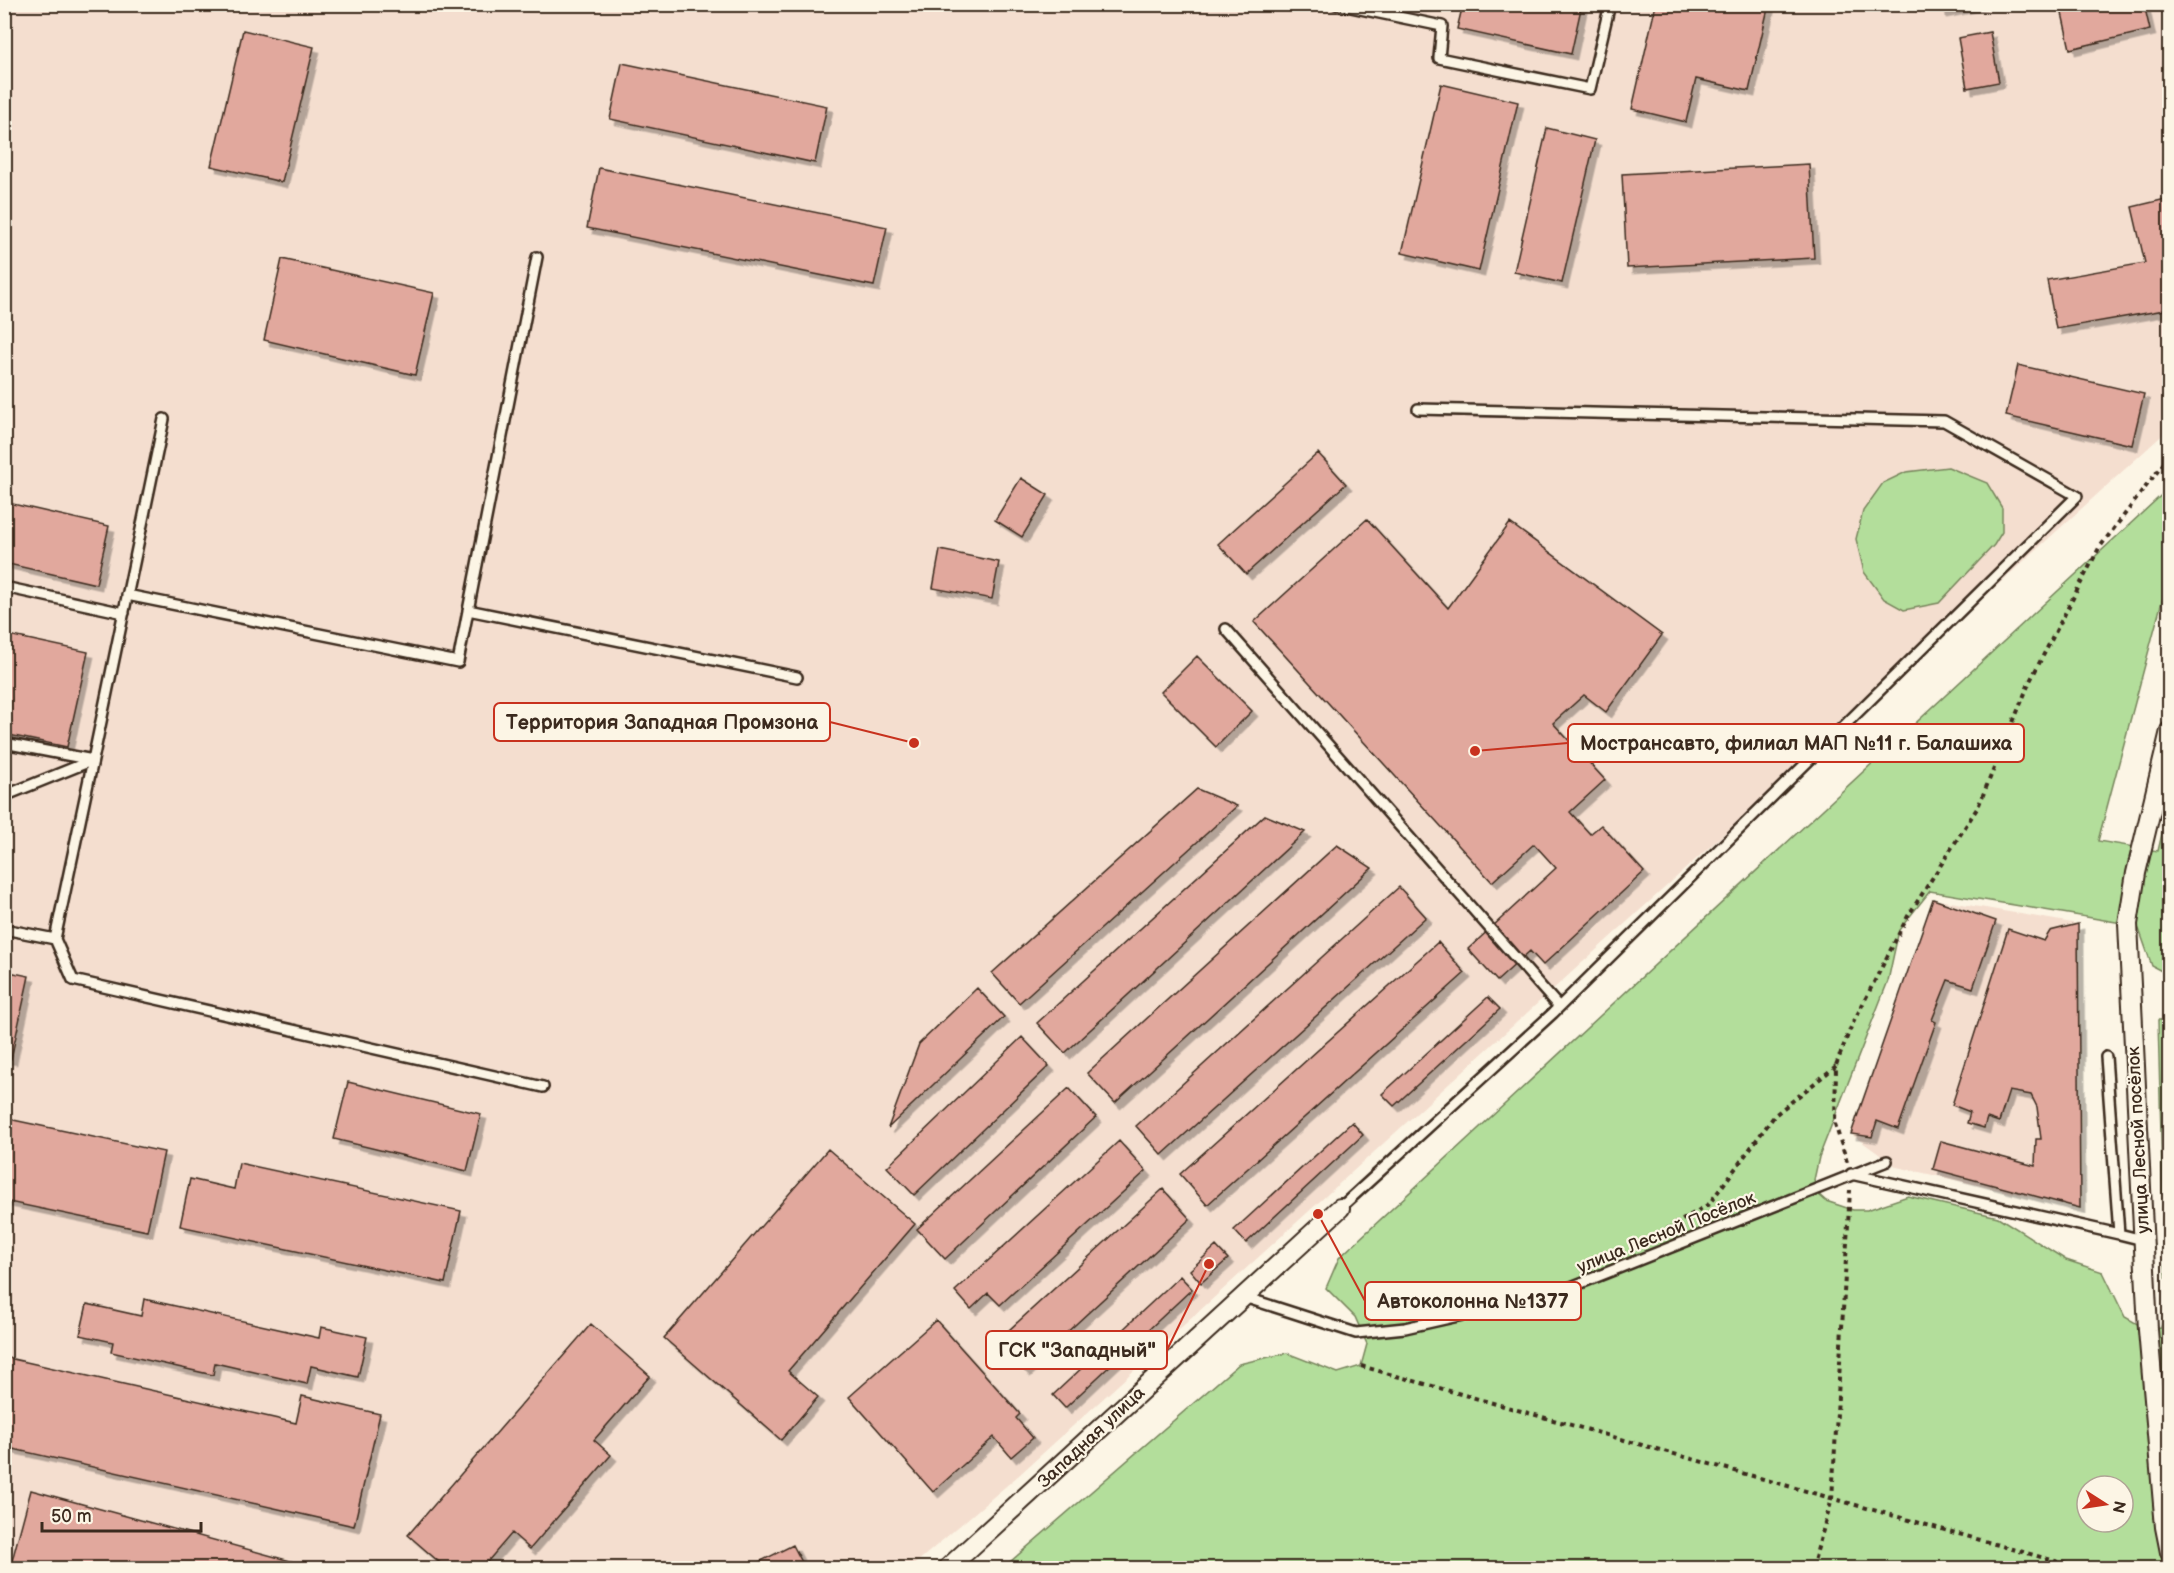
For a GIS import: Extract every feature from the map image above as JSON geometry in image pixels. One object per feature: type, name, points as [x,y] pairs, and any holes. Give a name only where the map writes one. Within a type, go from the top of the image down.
[{"type":"street","name":"улица Лесной посёлок","points":[[2169,731],[2136,873],[2128,924],[2148,1330],[2164,1527],[2169,1552]]},
{"type":"street","name":"Западная улица","points":[[948,1569],[1340,1208]]},
{"type":"lane","points":[[1336,4],[1442,26],[1439,58],[1590,89],[1610,4]]},
{"type":"lane","points":[[127,595],[458,662],[537,256]]},
{"type":"lane","points":[[1340,1208],[1558,1007],[2077,496],[1944,422],[1418,409]]},
{"type":"lane","points":[[164,419],[55,939],[73,980],[543,1087]]},
{"type":"lane","points":[[4,587],[124,613]]},
{"type":"lane","points":[[468,610],[797,676]]},
{"type":"lane","points":[[1226,629],[1558,1007]]},
{"type":"lane","points":[[4,743],[93,760]]},
{"type":"lane","points":[[4,796],[93,760]]},
{"type":"lane","points":[[4,929],[55,939]]},
{"type":"lane","points":[[2106,1057],[2119,1234]]},
{"type":"lane","name":"улица Лесной Посёлок","points":[[1244,1297],[1356,1333],[1405,1328],[1551,1296],[1887,1161]]},
{"type":"lane","points":[[1851,1174],[2143,1240]]},
{"type":"path","points":[[1812,1569],[1832,1499],[1851,1174],[1835,1124],[1836,1065],[1851,1028],[1908,916],[1978,807],[2030,681],[2098,548],[2169,455]]},
{"type":"path","points":[[1652,1238],[1709,1204],[1775,1115],[1836,1065]]},
{"type":"path","points":[[1361,1366],[2080,1569]]},
{"type":"shaded area","points":[[5,5],[2169,5],[2169,429],[1019,1475],[910,1568],[5,1568]]},
{"type":"shaded area","points":[[1933,899],[2078,924],[2080,1208],[1897,1167],[1851,1134]]},
{"type":"green space","points":[[1948,467],[1987,483],[2002,508],[2002,532],[1994,545],[1939,603],[1904,610],[1884,599],[1864,572],[1856,539],[1863,511],[1883,483],[1906,472]]},
{"type":"green space","points":[[2169,488],[2169,575],[2098,841],[2158,851],[2169,804],[2169,975],[2152,966],[2139,929],[2128,924],[1930,891],[1899,930],[1888,981],[1819,1157],[1814,1180],[1817,1193],[1826,1201],[1853,1210],[1867,1210],[1908,1196],[1998,1217],[2066,1260],[2103,1272],[2125,1317],[2148,1330],[2161,1328],[2168,1296],[2164,1247],[2158,1020],[2169,1020],[2169,1568],[1003,1568],[1239,1364],[1287,1353],[1338,1373],[1361,1366],[1367,1344],[1355,1317],[1326,1288],[1339,1258]]},
{"type":"building","points":[[1463,4],[1582,4],[1571,54],[1457,29]]},
{"type":"building","points":[[1656,4],[1769,4],[1749,91],[1696,79],[1686,122],[1632,109]]},
{"type":"building","points":[[1940,4],[1982,4],[1941,12]]},
{"type":"building","points":[[2060,4],[2144,4],[2150,30],[2070,49]]},
{"type":"building","points":[[243,30],[314,47],[282,182],[211,166]]},
{"type":"building","points":[[1990,32],[1999,82],[1967,88],[1958,38]]},
{"type":"building","points":[[622,63],[827,106],[815,163],[610,119]]},
{"type":"building","points":[[1441,84],[1518,102],[1479,271],[1402,253]]},
{"type":"building","points":[[1547,128],[1595,140],[1562,283],[1514,272]]},
{"type":"building","points":[[1809,164],[1814,258],[1627,268],[1622,174]]},
{"type":"building","points":[[599,168],[887,227],[874,286],[587,228]]},
{"type":"building","points":[[2170,198],[2170,309],[2056,329],[2047,280],[2145,263],[2132,207]]},
{"type":"building","points":[[282,259],[434,293],[415,375],[264,340]]},
{"type":"building","points":[[2018,365],[2144,394],[2132,445],[2006,416]]},
{"type":"building","points":[[1318,453],[1346,484],[1246,574],[1218,544]]},
{"type":"building","points":[[1021,478],[1048,495],[1022,537],[995,520]]},
{"type":"building","points":[[4,502],[109,526],[96,584],[4,563]]},
{"type":"building","points":[[1367,519],[1448,608],[1510,523],[1662,635],[1606,712],[1584,695],[1553,723],[1605,780],[1570,812],[1590,834],[1601,825],[1644,872],[1543,965],[1530,951],[1497,981],[1468,949],[1556,868],[1534,844],[1492,882],[1254,622]]},
{"type":"building","points":[[940,550],[999,562],[992,599],[933,588]]},
{"type":"building","points":[[4,634],[88,652],[67,747],[4,734]]},
{"type":"building","points":[[1197,656],[1252,711],[1216,747],[1161,692]]},
{"type":"building","points":[[1197,789],[1237,806],[1019,1003],[992,973]]},
{"type":"building","points":[[1265,815],[1305,832],[1065,1053],[1037,1023]]},
{"type":"building","points":[[1337,845],[1372,868],[1115,1103],[1087,1073]]},
{"type":"building","points":[[1399,887],[1426,917],[1162,1155],[1136,1126]]},
{"type":"building","points":[[1933,899],[1996,921],[1973,988],[1948,980],[1932,1020],[1936,1022],[1898,1129],[1877,1121],[1872,1137],[1851,1134]]},
{"type":"building","points":[[2078,924],[2080,1208],[1933,1169],[1941,1141],[2035,1166],[2036,1139],[2041,1139],[2037,1107],[2031,1095],[2009,1091],[1999,1122],[1987,1118],[1984,1128],[1967,1123],[1970,1112],[1952,1105],[2008,929],[2044,941],[2050,931]]},
{"type":"building","points":[[1438,942],[1465,973],[1207,1205],[1180,1174]]},
{"type":"building","points":[[4,971],[29,976],[11,1059],[4,1058]]},
{"type":"building","points":[[977,988],[1004,1017],[888,1128],[919,1044]]},
{"type":"building","points":[[1488,997],[1500,1009],[1394,1106],[1382,1094]]},
{"type":"building","points":[[1022,1037],[1049,1066],[914,1195],[887,1167]]},
{"type":"building","points":[[348,1082],[481,1114],[467,1171],[334,1139]]},
{"type":"building","points":[[1069,1088],[1096,1117],[945,1259],[917,1229]]},
{"type":"building","points":[[4,1118],[164,1152],[147,1231],[4,1201]]},
{"type":"building","points":[[1352,1122],[1363,1135],[1246,1243],[1234,1230]]},
{"type":"building","points":[[1119,1141],[1146,1171],[1000,1305],[988,1293],[971,1309],[955,1291]]},
{"type":"building","points":[[828,1149],[915,1224],[788,1371],[818,1397],[781,1440],[664,1338]]},
{"type":"building","points":[[239,1163],[461,1211],[445,1283],[180,1226],[190,1179],[234,1189]]},
{"type":"building","points":[[1163,1189],[1190,1219],[1025,1371],[997,1341]]},
{"type":"building","points":[[1216,1246],[1228,1259],[1201,1283],[1190,1270]]},
{"type":"building","points":[[1180,1276],[1192,1289],[1065,1408],[1053,1395]]},
{"type":"building","points":[[144,1299],[319,1338],[321,1327],[367,1337],[358,1377],[311,1366],[307,1384],[215,1363],[213,1375],[111,1352],[113,1342],[80,1335],[87,1304],[141,1316]]},
{"type":"building","points":[[936,1320],[1020,1414],[1016,1418],[1033,1438],[1011,1457],[994,1437],[933,1492],[849,1397]]},
{"type":"building","points":[[591,1324],[650,1376],[594,1440],[611,1455],[530,1549],[512,1533],[482,1568],[446,1568],[408,1535]]},
{"type":"building","points":[[4,1357],[296,1423],[302,1396],[380,1414],[354,1526],[4,1447]]},
{"type":"building","points":[[31,1490],[316,1568],[10,1568]]},
{"type":"building","points":[[793,1545],[805,1568],[747,1568]]},
{"type":"place","name":"Территория Западная Промзона","points":[[914,743]]},
{"type":"place","name":"Мострансавто, филиал МАП №11 г. Балашиха","points":[[1475,751]]},
{"type":"place","name":"Автоколонна №1377","points":[[1318,1214]]},
{"type":"place","name":"ГСК \"Западный\"","points":[[1209,1264]]}]
